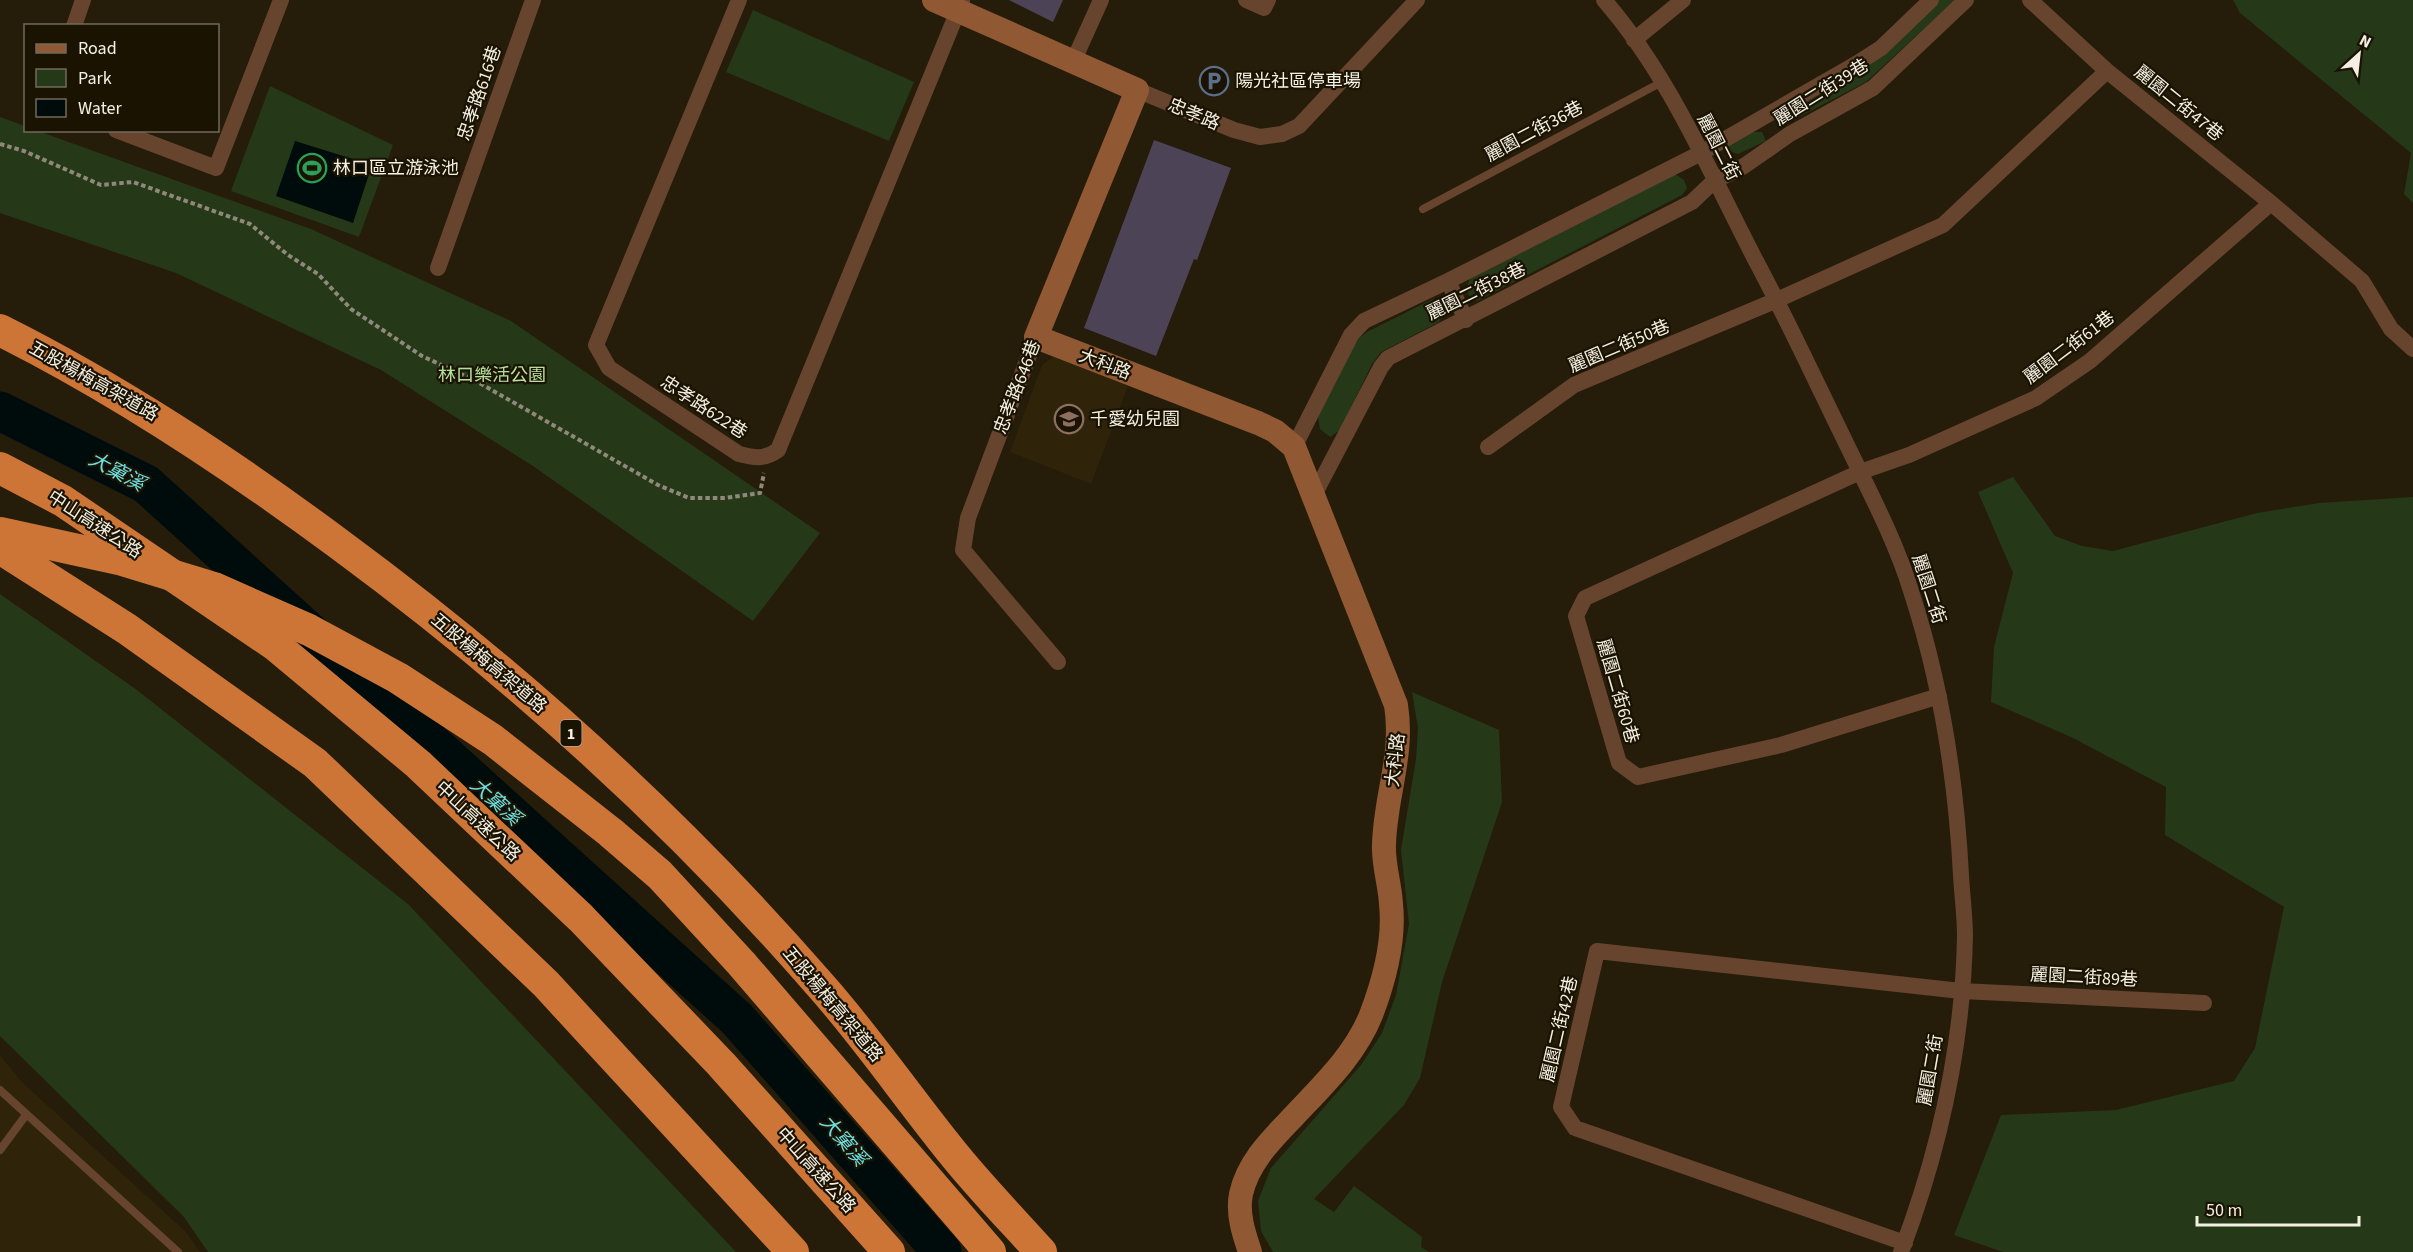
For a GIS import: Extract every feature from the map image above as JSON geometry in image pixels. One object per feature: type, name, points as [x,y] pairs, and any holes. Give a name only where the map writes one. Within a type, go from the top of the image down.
[{"type":"highway","name":"五股楊梅高架道路","points":[[0,330],[162,419],[259,484],[425,609],[525,691],[639,797],[734,891],[823,987],[958,1159],[1041,1252]]},
{"type":"highway","name":"中山高速公路","points":[[0,468],[63,501],[275,645],[418,764],[581,918],[721,1064],[889,1252]]},
{"type":"highway","points":[[0,533],[119,558],[214,588],[309,630],[398,678],[493,740],[610,832],[660,875],[741,963],[990,1252]]},
{"type":"highway","points":[[0,548],[127,629],[315,763],[546,984],[793,1252]]},
{"type":"street","points":[[75,24],[83,0]]},
{"type":"street","points":[[121,132],[216,168],[281,0]]},
{"type":"street","name":"忠孝路616巷","points":[[438,268],[533,0]]},
{"type":"street","name":"忠孝路622巷","points":[[739,0],[596,345],[609,368],[739,454],[754,458],[768,458]]},
{"type":"street","name":"忠孝路","points":[[934,0],[960,5],[1073,62],[1234,130],[1260,138],[1282,134],[1299,126],[1417,0]]},
{"type":"street","points":[[1073,62],[1101,0]]},
{"type":"street","points":[[1246,0],[1264,8],[1268,0]]},
{"type":"street","name":"麗園二街","points":[[1604,0],[1662,82],[1701,153],[1884,520],[1911,590],[1940,696],[1954,781],[1965,935],[1959,1019],[1943,1108],[1923,1194],[1903,1248]]},
{"type":"street","points":[[1634,40],[1683,0]]},
{"type":"street","name":"麗園二街39巷","points":[[1701,153],[1881,48],[1931,0]]},
{"type":"street","name":"麗園二街39巷","points":[[1714,181],[1744,166],[1790,134],[1873,88],[1966,0]]},
{"type":"street","points":[[2030,0],[2107,71]]},
{"type":"street","points":[[768,458],[778,450],[960,5]]},
{"type":"street","name":"麗園二街47巷","points":[[1776,300],[1943,225],[2107,71],[2271,203],[2362,281],[2391,328],[2413,350]]},
{"type":"street","name":"忠孝路646巷","points":[[1058,662],[963,550],[968,518],[1036,337],[1137,90]]},
{"type":"street","points":[[1775,110],[1790,134]]},
{"type":"street","name":"麗園二街38巷","points":[[1293,447],[1351,335],[1364,321],[1701,153]]},
{"type":"street","name":"麗園二街38巷","points":[[1314,495],[1381,367],[1397,352],[1466,320],[1692,202],[1714,181]]},
{"type":"street","name":"麗園二街61巷","points":[[1860,472],[1909,455],[2036,398],[2090,361],[2271,203]]},
{"type":"street","points":[[1448,281],[1466,320]]},
{"type":"street","name":"麗園二街50巷","points":[[1488,447],[1574,385],[1776,300]]},
{"type":"street","name":"大科路","points":[[1036,337],[1266,427],[1275,431],[1293,447],[1396,705],[1400,729],[1383,848],[1392,906],[1390,944],[1383,980],[1370,1017],[1353,1050],[1327,1082],[1269,1142],[1251,1166],[1241,1195],[1241,1224],[1250,1252]]},
{"type":"street","name":"麗園二街60巷","points":[[1860,472],[1585,598],[1576,616],[1618,763],[1638,777],[1781,745],[1940,696]]},
{"type":"street","name":"麗園二街42巷","points":[[1903,1248],[1575,1128],[1561,1107],[1597,951],[1960,991]]},
{"type":"street","name":"麗園二街89巷","points":[[1960,991],[2204,1003]]},
{"type":"lane","name":"麗園二街36巷","points":[[1423,209],[1662,82]]},
{"type":"lane","points":[[0,1090],[178,1252]]},
{"type":"lane","points":[[0,1150],[26,1115]]},
{"type":"path","points":[[0,144],[24,151],[101,185],[134,182],[250,224],[288,255],[318,274],[351,309],[422,356],[476,381],[658,485],[689,498],[725,498],[760,493],[768,458]]},
{"type":"shaded area","name":"千愛幼兒園","points":[[1054,356],[1128,386],[1091,484],[1010,452],[1042,365]]},
{"type":"shaded area","points":[[0,1056],[23,1083],[186,1232],[200,1252],[0,1252]]},
{"type":"green space","points":[[1939,0],[1955,0],[1866,82],[1799,117],[1789,114],[1796,106],[1860,73]]},
{"type":"green space","points":[[2233,0],[2413,0],[2413,203],[2404,194],[2411,153],[2240,13]]},
{"type":"green space","points":[[753,10],[914,82],[889,141],[726,72]]},
{"type":"green space","name":"林口區立游泳池","points":[[270,86],[393,145],[359,237],[231,191]]},
{"type":"green space","name":"林口樂活公園","points":[[0,117],[24,126],[24,132],[41,132],[311,229],[511,321],[820,533],[753,621],[533,466],[381,370],[176,273],[0,213]]},
{"type":"green space","points":[[1750,132],[1762,132],[1766,141],[1738,154],[1726,150],[1731,140]]},
{"type":"green space","points":[[1675,174],[1684,180],[1687,188],[1682,195],[1477,301],[1469,296],[1466,288],[1470,278]]},
{"type":"green space","points":[[1433,299],[1445,310],[1439,322],[1381,352],[1372,364],[1340,430],[1330,437],[1320,429],[1318,417],[1356,341],[1367,332]]},
{"type":"green space","points":[[2013,477],[2055,536],[2082,546],[2113,551],[2257,513],[2319,503],[2413,497],[2413,1252],[2003,1252],[1954,1235],[2001,1115],[2116,1110],[2234,1081],[2255,1048],[2284,907],[2165,835],[2166,787],[2071,737],[1991,702],[1994,647],[2013,573],[1978,492]]},
{"type":"green space","points":[[0,594],[137,690],[408,904],[736,1252],[208,1252],[184,1217],[0,1036]]},
{"type":"green space","points":[[1412,692],[1499,730],[1502,802],[1442,982],[1420,1078],[1404,1105],[1314,1199],[1334,1212],[1354,1186],[1422,1237],[1421,1247],[1429,1252],[1273,1252],[1261,1231],[1258,1201],[1271,1168],[1361,1065],[1382,1033],[1396,995],[1409,924],[1401,850],[1416,759],[1418,728]]},
{"type":"water","points":[[295,141],[372,165],[353,223],[276,196]]},
{"type":"building","points":[[1009,0],[1063,0],[1053,22]]},
{"type":"building","points":[[1154,140],[1231,168],[1197,260],[1194,259],[1156,356],[1084,328]]},
{"type":"waterway","name":"大窠溪","points":[[0,411],[146,484],[737,1019],[942,1252]]},
{"type":"place","name":"陽光社區停車場","points":[[1214,81]]},
{"type":"place","name":"林口區立游泳池","points":[[312,168]]},
{"type":"place","name":"千愛幼兒園","points":[[1069,419]]}]
